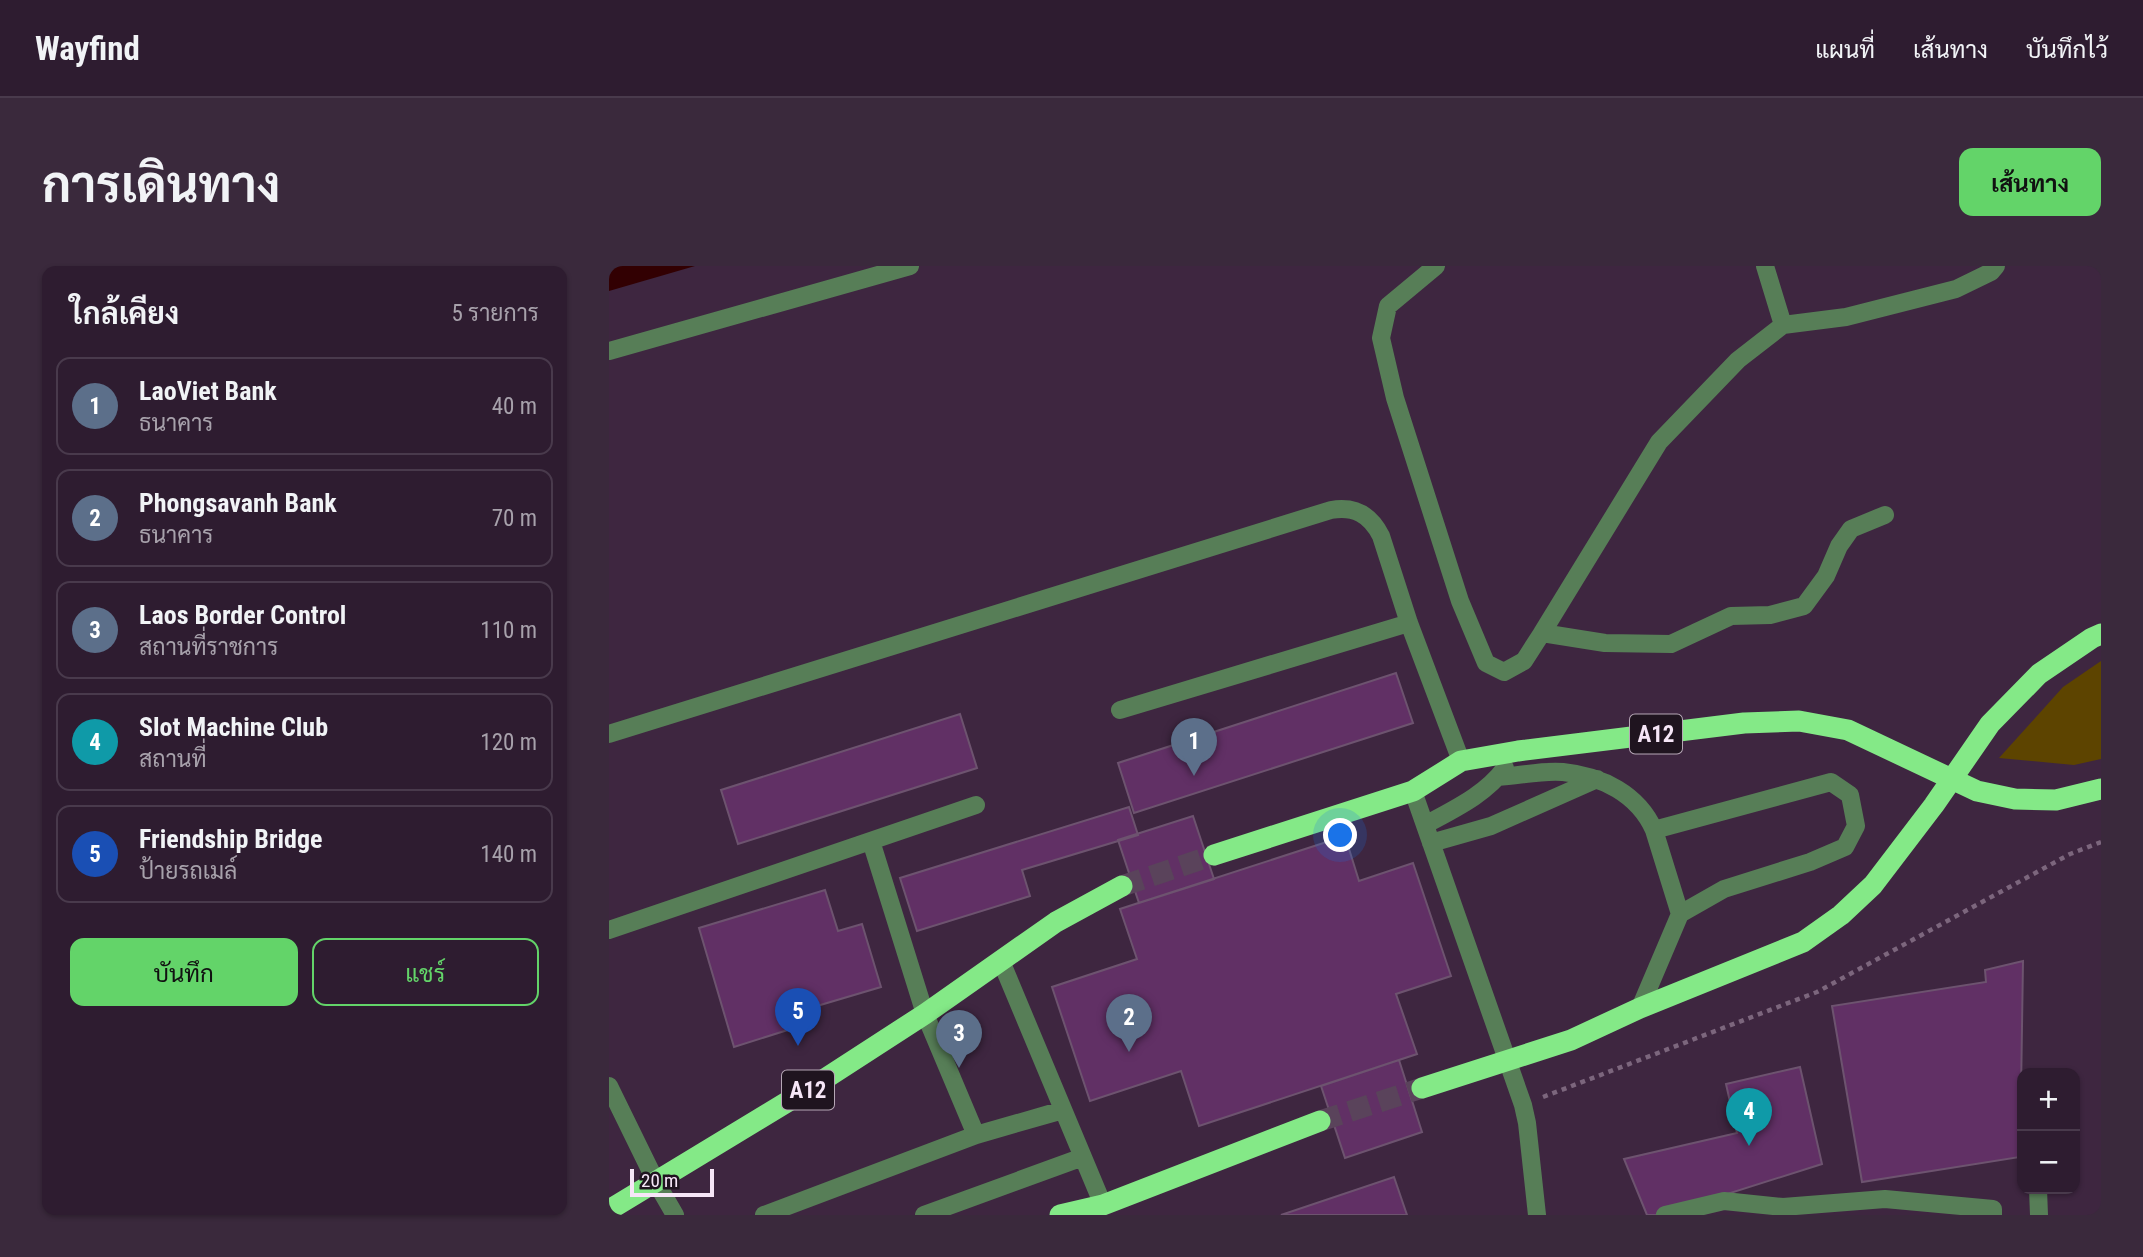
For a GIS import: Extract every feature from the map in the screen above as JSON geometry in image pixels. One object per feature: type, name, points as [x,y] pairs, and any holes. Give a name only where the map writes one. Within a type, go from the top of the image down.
[{"type":"highway","points":[[1422,1088],[1571,1040],[1803,942],[1841,915],[1873,885],[1952,780],[1990,724],[2039,674],[2101,634]]},
{"type":"highway","name":"A12","points":[[1214,855],[1413,791],[1461,761],[1518,751],[1744,723],[1799,721],[1848,730],[1977,791],[2015,799],[2056,800],[2101,789]]},
{"type":"highway","name":"A12","points":[[609,1210],[820,1082],[925,1014],[1056,922],[1122,886]]},
{"type":"highway","points":[[1060,1215],[1103,1205],[1320,1121]]},
{"type":"street","points":[[609,351],[911,266]]},
{"type":"street","points":[[1436,266],[1388,306],[1381,338],[1395,398],[1460,601],[1486,663],[1504,672],[1524,661],[1659,442],[1738,360],[1783,325],[1846,317],[1956,289],[1990,272],[1996,266]]},
{"type":"street","points":[[1765,266],[1783,325]]},
{"type":"street","points":[[609,734],[1343,508],[1355,510],[1375,524],[1409,624],[1461,761]]},
{"type":"street","points":[[1542,633],[1605,643],[1671,644],[1731,616],[1770,615],[1804,606],[1826,576],[1839,546],[1851,529],[1885,515]]},
{"type":"street","points":[[1120,710],[1409,624]]},
{"type":"street","points":[[1425,825],[1478,796],[1498,777],[1518,751]]},
{"type":"street","points":[[1498,777],[1561,772],[1597,779],[1623,792],[1646,814],[1654,830],[1680,914]]},
{"type":"street","points":[[1431,843],[1492,826],[1597,779]]},
{"type":"street","points":[[1640,1009],[1680,914],[1724,889],[1810,862],[1845,847],[1856,826],[1850,794],[1831,782],[1654,830]]},
{"type":"street","points":[[1413,791],[1523,1105],[1537,1215]]},
{"type":"street","points":[[609,930],[976,805]]},
{"type":"street","points":[[870,841],[925,1014],[976,1135]]},
{"type":"street","points":[[1001,961],[1103,1205]]},
{"type":"street","points":[[609,1086],[675,1215]]},
{"type":"street","points":[[764,1215],[976,1135],[1063,1110]]},
{"type":"street","points":[[924,1215],[1083,1157]]},
{"type":"street","points":[[2038,1194],[2039,1215]]},
{"type":"street","points":[[1665,1215],[1724,1201],[1783,1206],[1885,1199],[1993,1209],[1993,1215]]},
{"type":"path","points":[[1523,1105],[1817,992],[2070,854],[2101,842]]},
{"type":"shaded area","points":[[609,266],[695,266],[609,291]]},
{"type":"shaded area","points":[[2101,661],[2101,759],[2074,765],[1999,758],[2063,687]]},
{"type":"building","points":[[1396,673],[1413,723],[1134,813],[1118,763]]},
{"type":"building","points":[[960,714],[977,768],[738,844],[721,790]]},
{"type":"building","points":[[1129,807],[1138,835],[1022,870],[1030,896],[917,931],[900,878]]},
{"type":"building","points":[[1193,816],[1214,879],[1139,903],[1118,840]]},
{"type":"building","points":[[1345,836],[1359,881],[1413,863],[1451,976],[1396,994],[1417,1054],[1199,1126],[1181,1071],[1090,1101],[1052,987],[1137,959],[1120,909]]},
{"type":"building","points":[[825,890],[838,931],[862,924],[881,987],[790,1014],[794,1028],[734,1047],[699,928]]},
{"type":"building","points":[[2023,961],[2021,1068],[2017,1068],[2017,1157],[1862,1182],[1832,1006],[1986,982],[1985,970]]},
{"type":"building","points":[[1399,1060],[1422,1132],[1345,1158],[1321,1086]]},
{"type":"building","points":[[1800,1067],[1822,1164],[1661,1215],[1647,1215],[1624,1159],[1737,1133],[1726,1084]]},
{"type":"building","points":[[1394,1177],[1407,1215],[1281,1215]]},
{"type":"tunnel","points":[[1122,886],[1214,855]]},
{"type":"tunnel","points":[[1320,1121],[1422,1088]]},
{"type":"place","name":"LaoViet Bank","points":[[1194,776]]},
{"type":"place","name":"Friendship Bridge","points":[[798,1046]]},
{"type":"place","name":"Phongsavanh Bank","points":[[1129,1052]]},
{"type":"place","name":"Laos Border Control","points":[[959,1068]]},
{"type":"place","name":"Slot Machine Club","points":[[1749,1146]]}]
